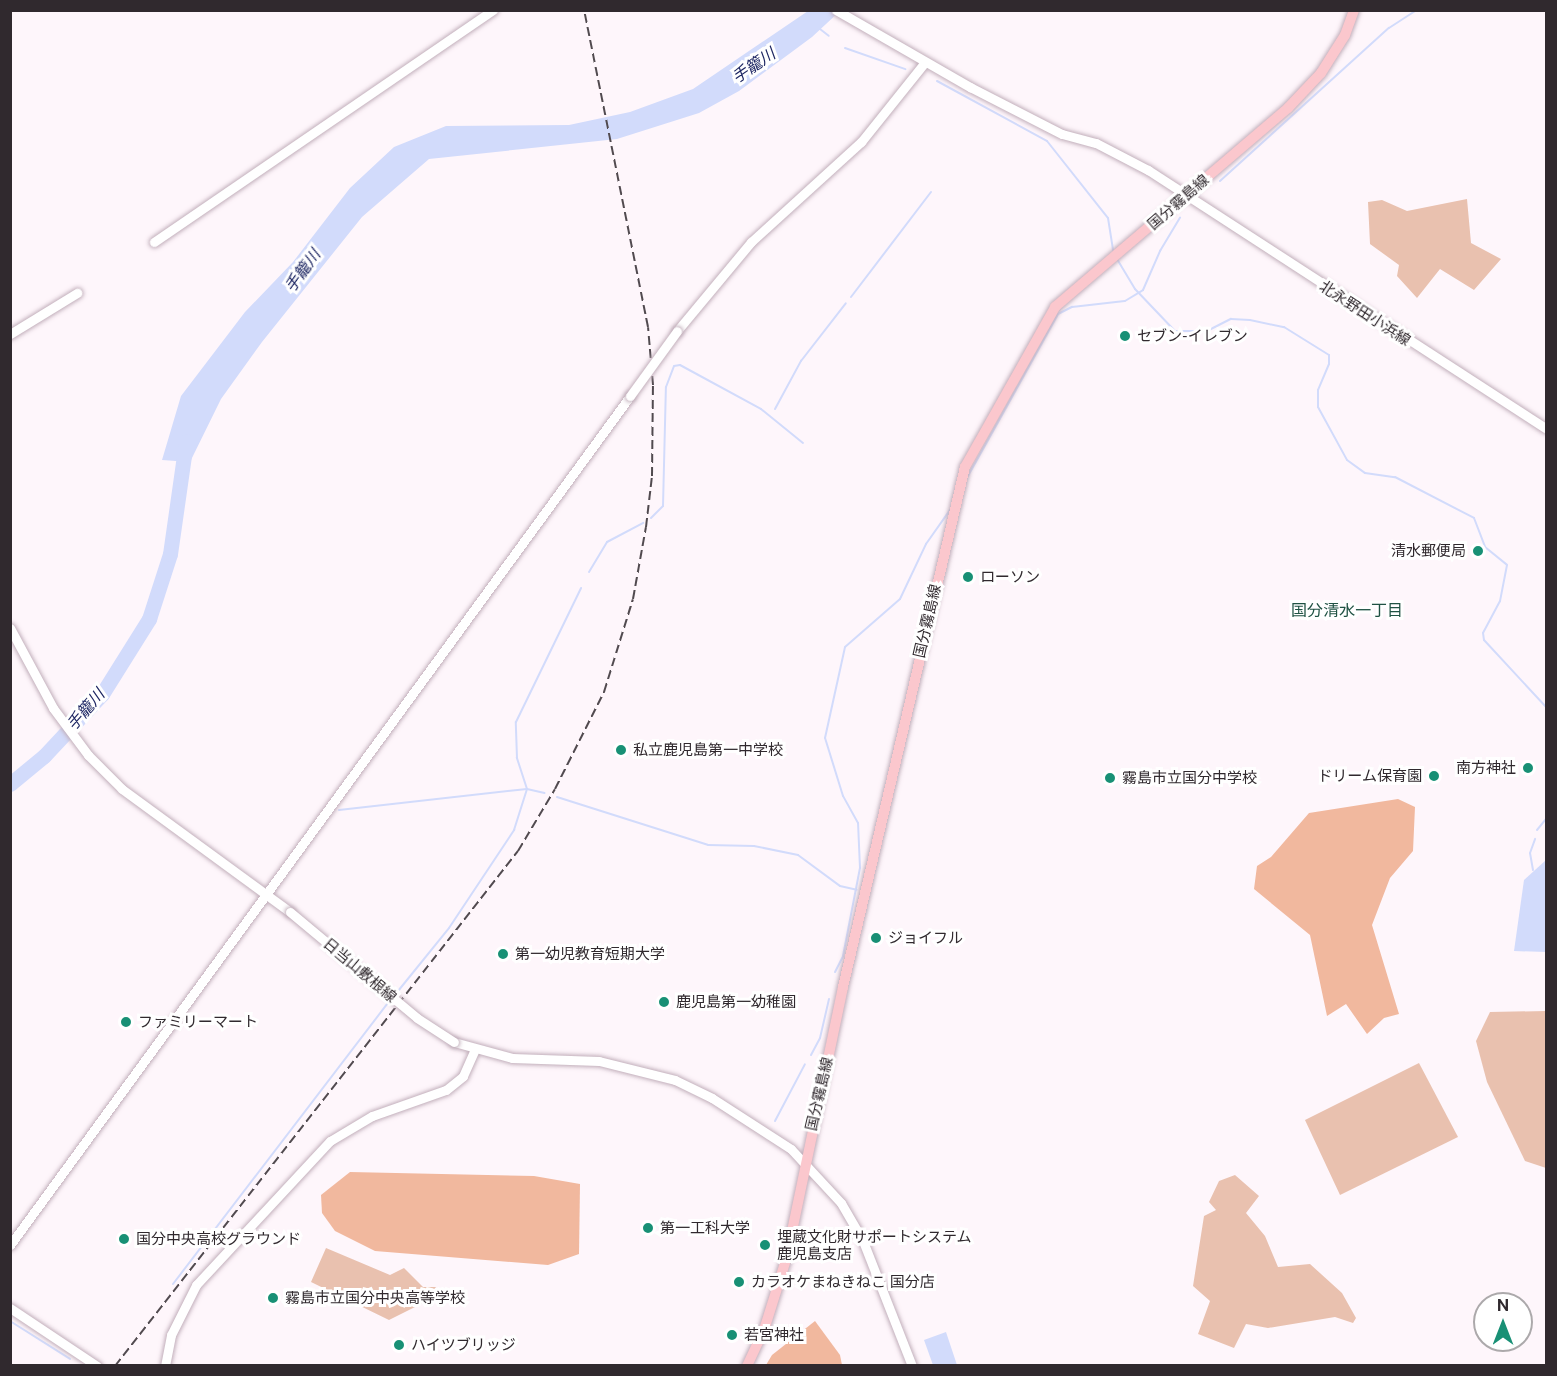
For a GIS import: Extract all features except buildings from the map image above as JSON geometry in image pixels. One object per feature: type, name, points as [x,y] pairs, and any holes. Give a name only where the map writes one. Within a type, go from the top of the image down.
[{"type":"main road","name":"国分霧島線","points":[[747,1365],[764,1330],[786,1260],[804,1160],[955,498],[980,436],[1044,321],[1108,261],[1288,108],[1321,73],[1345,35],[1354,10]]},
{"type":"street","points":[[154,242],[493,10]]},
{"type":"street","name":"北永野田小浜線","points":[[836,10],[925,62],[1062,134],[1121,153],[1187,194],[1437,360],[1546,428]]},
{"type":"street","points":[[10,1245],[267,896],[677,331],[751,242],[861,142],[925,62]]},
{"type":"street","points":[[10,334],[76,293]]},
{"type":"street","name":"日当山敷根線","points":[[10,628],[53,708],[88,755],[122,789],[290,912],[417,1018],[454,1042],[512,1058],[599,1061],[675,1080],[712,1098],[804,1160],[841,1203],[862,1241],[912,1365]]},
{"type":"street","points":[[165,1365],[171,1335],[196,1285],[330,1141],[372,1116],[446,1090],[463,1076],[475,1049]]},
{"type":"street","points":[[10,1308],[98,1365]]},
{"type":"shaded area","points":[[1467,199],[1471,243],[1501,259],[1474,290],[1440,269],[1417,298],[1397,276],[1399,265],[1370,244],[1368,202],[1382,200],[1407,211]]},
{"type":"shaded area","points":[[1398,799],[1415,807],[1413,851],[1390,878],[1372,925],[1399,1014],[1384,1018],[1367,1034],[1346,1004],[1327,1016],[1310,935],[1254,889],[1257,866],[1271,857],[1309,813]]},
{"type":"shaded area","points":[[1546,1011],[1546,1168],[1525,1161],[1487,1082],[1476,1041],[1490,1012]]},
{"type":"shaded area","points":[[1419,1063],[1458,1137],[1340,1195],[1305,1120]]},
{"type":"shaded area","points":[[350,1172],[534,1176],[580,1184],[579,1254],[548,1265],[375,1251],[335,1231],[322,1213],[321,1195]]},
{"type":"shaded area","points":[[1235,1175],[1259,1196],[1246,1213],[1265,1236],[1278,1267],[1310,1264],[1342,1293],[1356,1318],[1353,1323],[1335,1317],[1268,1328],[1246,1324],[1234,1348],[1198,1334],[1210,1301],[1193,1286],[1204,1216],[1216,1210],[1209,1202],[1219,1181]]},
{"type":"shaded area","points":[[326,1248],[390,1275],[404,1268],[423,1287],[436,1287],[423,1303],[389,1320],[311,1282]]},
{"type":"shaded area","points":[[815,1321],[840,1355],[842,1365],[766,1365],[772,1355]]},
{"type":"water","points":[[808,11],[840,11],[812,37],[739,91],[699,113],[617,139],[429,159],[362,217],[262,342],[221,399],[190,462],[162,460],[181,396],[245,312],[293,262],[350,188],[394,147],[446,126],[569,125],[630,112],[693,89]]},
{"type":"water","points":[[1546,860],[1546,952],[1514,951],[1524,880]]},
{"type":"water","points":[[946,1332],[957,1365],[933,1365],[924,1340]]},
{"type":"waterway","points":[[1220,181],[1389,28],[1417,10]]},
{"type":"waterway","points":[[820,29],[829,36]]},
{"type":"waterway","points":[[845,48],[905,69]]},
{"type":"waterway","points":[[937,81],[1047,141],[1108,218],[1113,251]]},
{"type":"waterway","points":[[851,297],[931,192]]},
{"type":"waterway","points":[[968,476],[1058,314],[1072,307],[1125,301],[1143,290],[1160,251],[1180,218]]},
{"type":"waterway","points":[[1117,259],[1135,289],[1175,331],[1207,331],[1231,319],[1250,320],[1284,327],[1329,355],[1329,364],[1318,390],[1318,407],[1347,460],[1365,473],[1395,477],[1474,518],[1485,547],[1507,565],[1500,601],[1483,633],[1484,640],[1546,707]]},
{"type":"waterway","points":[[775,409],[801,361],[846,303]]},
{"type":"waterway","points":[[651,518],[663,506],[666,387],[674,366],[680,365],[761,409],[803,443]]},
{"type":"waterway","name":"手籠川","points":[[10,784],[44,756],[102,694],[149,619],[170,554],[186,441]]},
{"type":"waterway","points":[[835,972],[843,956],[860,868],[858,823],[843,796],[825,738],[845,647],[900,599],[926,544],[950,510]]},
{"type":"waterway","points":[[589,572],[607,542],[643,523]]},
{"type":"waterway","points":[[394,996],[449,928],[514,830],[527,789],[517,758],[516,722],[581,588]]},
{"type":"waterway","points":[[339,810],[527,789],[545,793]]},
{"type":"waterway","points":[[557,797],[708,845],[754,846],[798,855],[840,886],[857,890]]},
{"type":"waterway","points":[[1537,830],[1546,819]]},
{"type":"waterway","points":[[1533,870],[1530,853],[1535,839]]},
{"type":"waterway","points":[[811,1055],[820,1038],[829,999]]},
{"type":"waterway","points":[[173,1284],[390,1000]]},
{"type":"waterway","points":[[775,1121],[805,1064]]},
{"type":"waterway","points":[[10,1321],[70,1359]]},
{"type":"railway","points":[[115,1366],[518,851],[555,789],[604,692],[633,599],[646,527],[652,476],[653,385],[648,327],[584,10]]},
{"type":"place","name":"セブン-イレブン","points":[[1125,336]]},
{"type":"place","name":"清水郵便局","points":[[1478,551]]},
{"type":"place","name":"ローソン","points":[[968,577]]},
{"type":"place","name":"私立鹿児島第一中学校","points":[[621,750]]},
{"type":"place","name":"南方神社","points":[[1528,768]]},
{"type":"place","name":"ドリーム保育園","points":[[1434,776]]},
{"type":"place","name":"霧島市立国分中学校","points":[[1110,778]]},
{"type":"place","name":"ジョイフル","points":[[876,938]]},
{"type":"place","name":"第一幼児教育短期大学","points":[[503,954]]},
{"type":"place","name":"鹿児島第一幼稚園","points":[[664,1002]]},
{"type":"place","name":"ファミリーマート","points":[[126,1022]]},
{"type":"place","name":"第一工科大学","points":[[648,1228]]},
{"type":"place","name":"国分中央高校グラウンド","points":[[124,1239]]},
{"type":"place","name":"埋蔵文化財サポートシステム 鹿児島支店","points":[[765,1245]]},
{"type":"place","name":"カラオケまねきねこ 国分店","points":[[739,1282]]},
{"type":"place","name":"霧島市立国分中央高等学校","points":[[273,1298]]},
{"type":"place","name":"若宮神社","points":[[732,1335]]},
{"type":"place","name":"ハイツブリッジ","points":[[399,1345]]},
{"type":"district","name":"国分清水一丁目","points":[[1347,611]]}]
